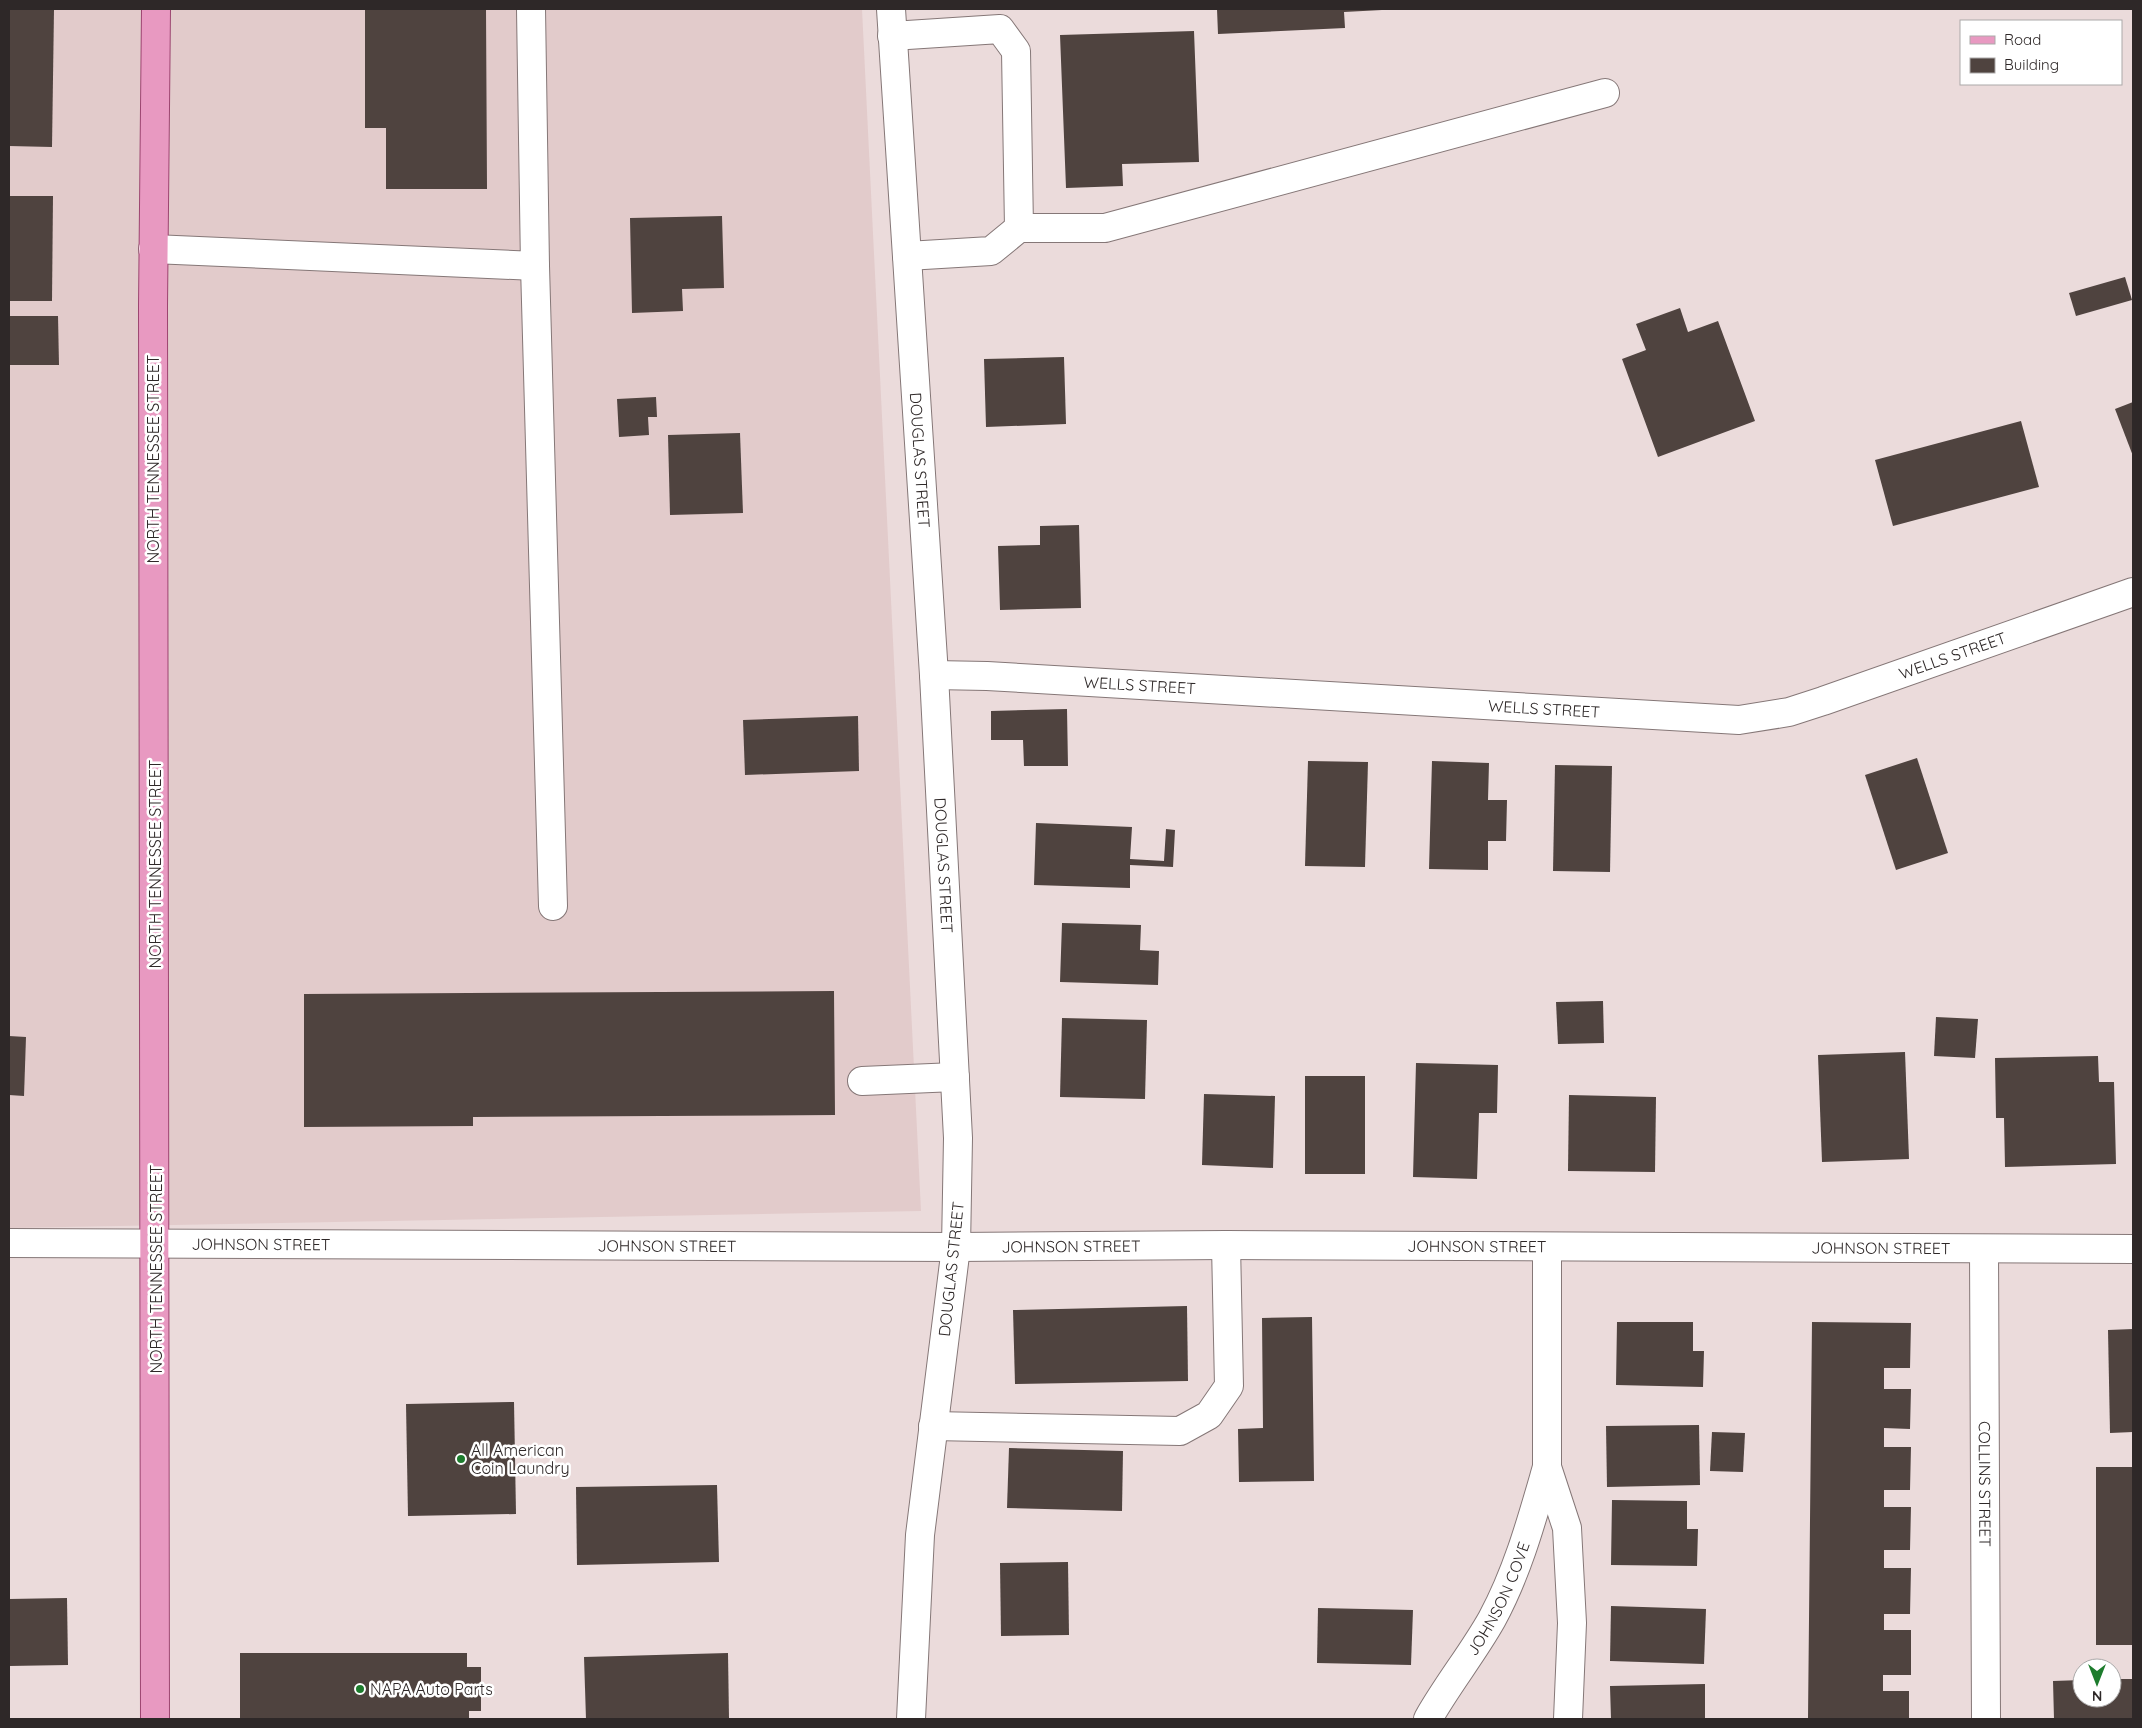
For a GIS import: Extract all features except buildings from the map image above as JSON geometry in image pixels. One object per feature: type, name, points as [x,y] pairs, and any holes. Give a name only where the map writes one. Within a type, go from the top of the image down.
[{"type":"main road","name":"NORTH TENNESSEE STREET","points":[[155,1719],[156,1242],[153,249],[156,9]]},
{"type":"street","points":[[532,9],[535,266],[553,906]]},
{"type":"street","name":"DOUGLAS STREET","points":[[891,9],[934,675],[955,1077],[958,1200],[956,1247],[932,1426],[916,1590],[911,1719]]},
{"type":"street","points":[[892,36],[1000,30],[1016,51],[1020,228]]},
{"type":"street","points":[[907,256],[991,251],[1020,228],[1105,228],[1605,93]]},
{"type":"street","points":[[153,249],[535,266]]},
{"type":"street","name":"WELLS STREET","points":[[934,675],[987,676],[1739,720],[1789,712],[1823,702],[2133,592]]},
{"type":"street","points":[[862,1081],[955,1077]]},
{"type":"street","name":"JOHNSON STREET","points":[[9,1243],[2133,1249]]},
{"type":"street","points":[[932,1426],[1180,1431],[1210,1415],[1229,1386],[1226,1245]]},
{"type":"street","name":"JOHNSON COVE","points":[[1428,1719],[1491,1619],[1507,1588],[1533,1517],[1547,1467],[1547,1247]]},
{"type":"street","name":"COLLINS STREET","points":[[1984,1249],[1986,1719]]},
{"type":"street","name":"JOHNSON COVE","points":[[1547,1467],[1567,1528],[1572,1623],[1568,1719]]},
{"type":"shaded area","points":[[9,9],[862,9],[921,1211],[9,1228]]},
{"type":"place","name":"All American Coin Laundry","points":[[461,1459]]},
{"type":"place","name":"NAPA Auto Parts","points":[[360,1689]]}]
